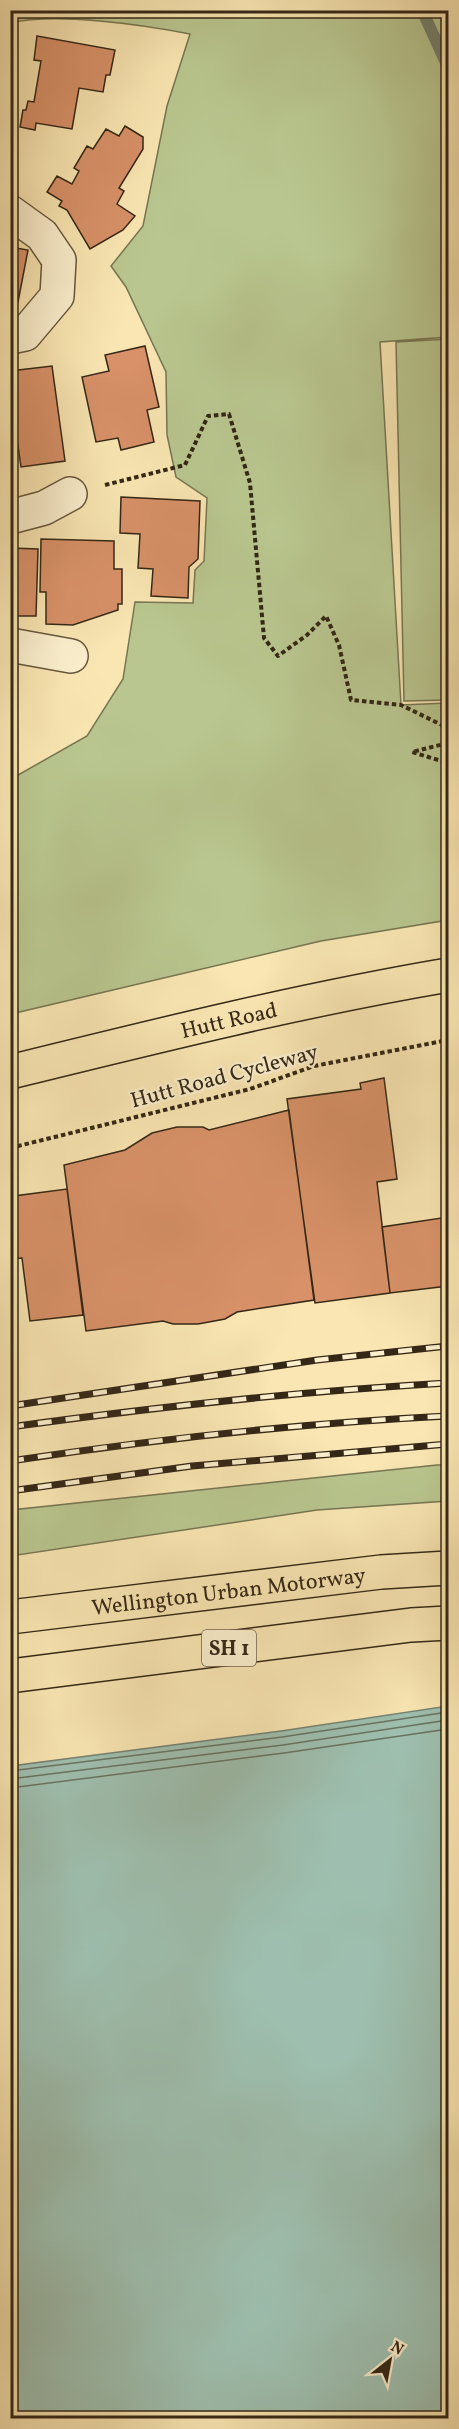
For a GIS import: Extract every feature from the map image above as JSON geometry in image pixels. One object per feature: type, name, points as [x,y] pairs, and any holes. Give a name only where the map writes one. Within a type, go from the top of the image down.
[{"type":"main road","name":"Hutt Road","points":[[10,1072],[368,988],[448,975]]},
{"type":"main road","name":"Wellington Urban Motorway","points":[[10,1617],[381,1572],[448,1568]]},
{"type":"main road","name":"SH 1","points":[[10,1676],[411,1625],[448,1623]]},
{"type":"street","points":[[10,212],[42,235],[58,260],[57,296],[25,334],[10,338]]},
{"type":"street","points":[[10,517],[44,508],[69,494]]},
{"type":"street","points":[[10,645],[71,656]]},
{"type":"path","points":[[69,494],[185,465],[208,417],[229,414],[250,483],[264,638],[278,656],[307,635],[326,616],[339,645],[351,700],[401,705],[448,728]]},
{"type":"path","points":[[448,743],[412,752],[448,763]]},
{"type":"path","name":"Hutt Road Cycleway","points":[[10,1148],[249,1089],[314,1066],[448,1040]]},
{"type":"green space","points":[[11,10],[448,11],[448,337],[380,342],[401,705],[448,703],[448,920],[321,941],[11,1014],[11,779],[87,736],[123,679],[135,602],[193,603],[195,570],[204,561],[207,498],[176,477],[167,435],[166,372],[126,287],[111,266],[143,226],[167,106],[190,34],[75,19],[29,20],[11,23]]},
{"type":"green space","points":[[448,339],[448,700],[404,701],[396,342]]},
{"type":"green space","points":[[448,1465],[448,1501],[317,1510],[11,1556],[11,1510]]},
{"type":"water","points":[[448,1706],[448,2418],[11,2418],[11,1766],[281,1731]]},
{"type":"building","points":[[37,36],[115,50],[110,75],[106,75],[103,92],[79,88],[72,129],[36,123],[35,130],[20,127],[23,110],[26,110],[28,101],[34,102],[41,61],[34,60]]},
{"type":"building","points":[[125,126],[143,137],[143,149],[119,188],[124,191],[117,204],[135,216],[123,230],[90,249],[67,210],[59,206],[62,201],[47,192],[57,176],[72,184],[79,171],[74,168],[87,146],[93,149],[106,129],[119,136]]},
{"type":"building","points":[[10,247],[28,250],[18,302],[10,301]]},
{"type":"building","points":[[145,346],[159,407],[147,410],[154,442],[121,450],[118,438],[96,442],[82,377],[109,371],[105,355]]},
{"type":"building","points":[[52,366],[65,461],[21,467],[10,390],[10,371]]},
{"type":"building","points":[[121,497],[200,501],[198,559],[189,567],[188,598],[151,596],[153,569],[138,568],[140,534],[120,533]]},
{"type":"building","points":[[41,539],[114,541],[114,569],[122,569],[122,604],[118,604],[118,610],[73,625],[46,624],[46,592],[40,592]]},
{"type":"building","points":[[10,548],[38,549],[36,616],[10,616]]},
{"type":"building","points":[[384,1078],[397,1179],[377,1182],[390,1293],[315,1303],[287,1099],[361,1089],[360,1083]]},
{"type":"building","points":[[289,1110],[314,1300],[237,1312],[225,1319],[198,1324],[173,1324],[163,1321],[86,1331],[64,1165],[125,1150],[152,1133],[177,1127],[203,1127],[209,1130]]},
{"type":"building","points":[[67,1189],[83,1315],[30,1321],[22,1258],[10,1259],[10,1199],[14,1199],[14,1196]]},
{"type":"building","points":[[448,1217],[448,1286],[390,1293],[382,1227]]},
{"type":"waterway","points":[[422,10],[448,67]]},
{"type":"railway","points":[[10,1406],[317,1360],[448,1346]]},
{"type":"railway","points":[[10,1427],[229,1400],[448,1383]]},
{"type":"railway","points":[[10,1461],[229,1433],[448,1416]]},
{"type":"railway","points":[[10,1491],[192,1466],[448,1444]]}]
